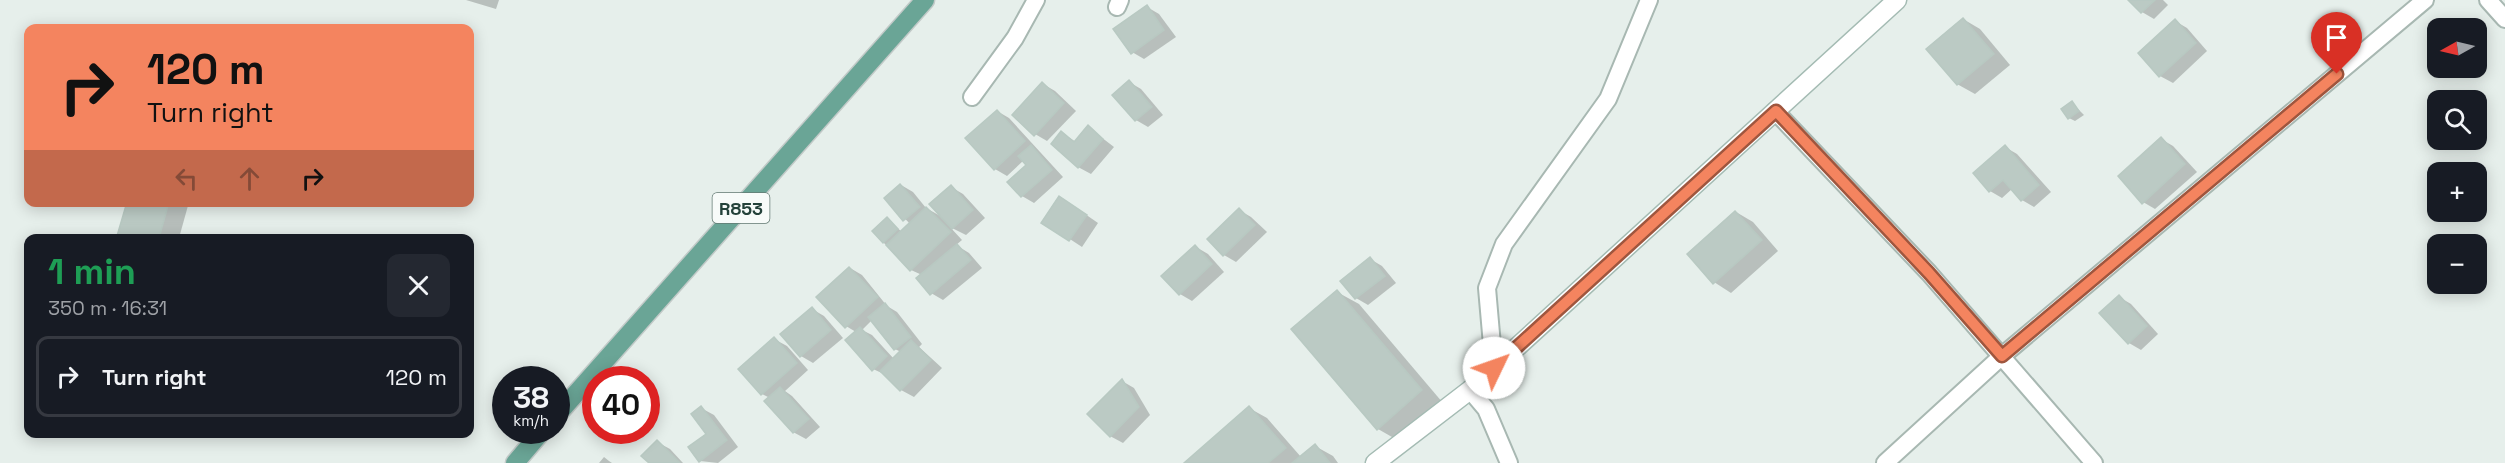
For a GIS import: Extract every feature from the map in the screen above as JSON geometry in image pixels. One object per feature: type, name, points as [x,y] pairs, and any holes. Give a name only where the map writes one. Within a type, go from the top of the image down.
[{"type":"main road","name":"R853","points":[[570,400],[925,0]]},
{"type":"main road","points":[[515,463],[531,444]]},
{"type":"street","points":[[972,97],[1015,38],[1036,0]]},
{"type":"street","points":[[1494,368],[1487,288],[1504,244],[1608,99],[1649,0]]},
{"type":"street","points":[[1375,463],[1470,390],[1897,0]]},
{"type":"street","points":[[1885,463],[2002,356],[2425,0]]},
{"type":"street","points":[[2488,0],[2505,19]]},
{"type":"street","points":[[1776,111],[1929,273],[2094,463]]},
{"type":"street","points":[[1470,390],[1486,409],[1509,463]]},
{"type":"building","points":[[2128,0],[2155,0],[2141,13]]},
{"type":"building","points":[[1147,5],[1164,30],[1131,54],[1113,29]]},
{"type":"building","points":[[1963,18],[1994,54],[1957,85],[1926,49]]},
{"type":"building","points":[[2175,19],[2196,43],[2159,77],[2138,53]]},
{"type":"building","points":[[1129,80],[1152,107],[1135,121],[1112,95]]},
{"type":"building","points":[[1042,82],[1064,103],[1034,136],[1012,115]]},
{"type":"building","points":[[2072,101],[2079,111],[2068,119],[2061,109]]},
{"type":"building","points":[[997,110],[1025,141],[994,170],[965,138]]},
{"type":"building","points":[[1088,125],[1103,139],[1078,168],[1051,144],[1061,131],[1074,142]]},
{"type":"building","points":[[2161,137],[2185,164],[2142,204],[2118,176]]},
{"type":"building","points":[[1031,145],[1052,170],[1021,197],[1007,182],[1026,165],[1018,156]]},
{"type":"building","points":[[2005,145],[2039,185],[2021,201],[2003,180],[1989,192],[1973,173]]},
{"type":"building","points":[[900,184],[920,207],[903,221],[884,198]]},
{"type":"building","points":[[951,185],[973,210],[952,229],[929,204]]},
{"type":"building","points":[[1059,196],[1087,215],[1069,241],[1041,223]]},
{"type":"building","points":[[126,207],[168,207],[160,234],[118,234]]},
{"type":"building","points":[[926,207],[951,232],[910,271],[886,245]]},
{"type":"building","points":[[1239,208],[1255,225],[1223,256],[1207,239]]},
{"type":"building","points":[[1735,211],[1762,240],[1713,284],[1687,254]]},
{"type":"building","points":[[887,217],[898,229],[883,243],[872,231]]},
{"type":"building","points":[[957,244],[971,260],[930,295],[916,278]]},
{"type":"building","points":[[1195,245],[1212,264],[1179,295],[1161,276]]},
{"type":"building","points":[[1370,257],[1385,276],[1355,299],[1340,281]]},
{"type":"building","points":[[849,267],[878,297],[845,328],[816,297]]},
{"type":"building","points":[[1337,290],[1422,390],[1377,430],[1291,329]]},
{"type":"building","points":[[2119,295],[2147,326],[2128,344],[2099,313]]},
{"type":"building","points":[[885,303],[911,337],[894,350],[868,317]]},
{"type":"building","points":[[812,307],[831,330],[800,357],[780,334]]},
{"type":"building","points":[[860,327],[887,356],[872,371],[845,340]]},
{"type":"building","points":[[774,337],[797,363],[761,395],[738,369]]},
{"type":"building","points":[[911,340],[931,360],[900,391],[880,371]]},
{"type":"building","points":[[1122,379],[1139,407],[1110,437],[1087,414]]},
{"type":"building","points":[[780,387],[809,419],[793,433],[764,401]]},
{"type":"building","points":[[701,406],[727,440],[699,462],[688,447],[706,434],[691,414]]},
{"type":"building","points":[[1249,406],[1286,448],[1268,463],[1184,463]]},
{"type":"building","points":[[660,443],[680,463],[649,463],[641,456],[653,444]]},
{"type":"building","points":[[1315,444],[1330,463],[1292,463]]},
{"type":"route","points":[[1494,368],[1776,111],[1929,273],[2002,356],[2337,74]]}]
